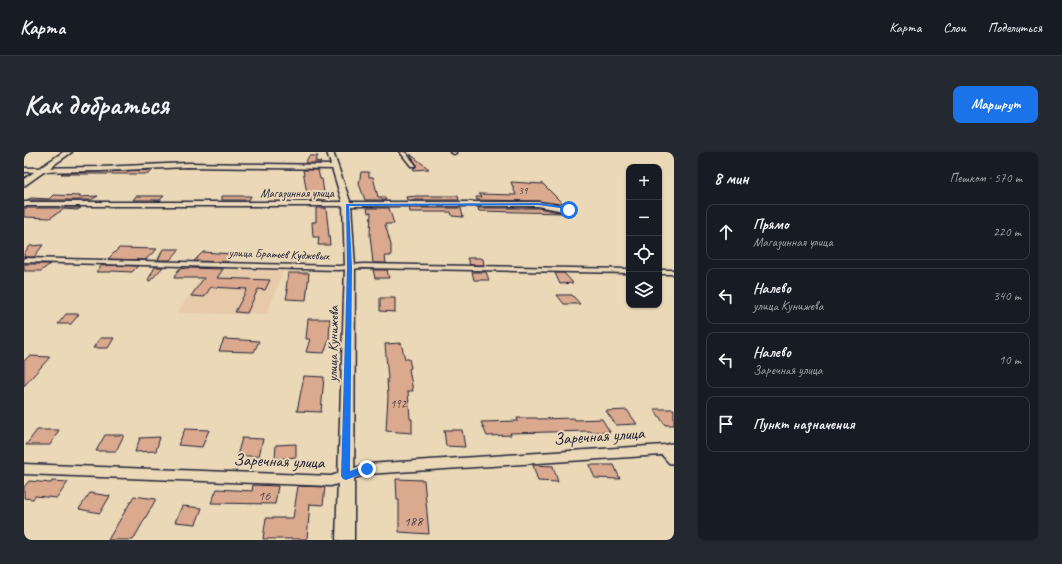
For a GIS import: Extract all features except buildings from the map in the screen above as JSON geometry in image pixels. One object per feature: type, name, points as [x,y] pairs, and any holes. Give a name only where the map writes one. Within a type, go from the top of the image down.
[{"type":"highway","points":[[24,184],[68,152]]},
{"type":"street","name":"улица Кунижева","points":[[330,152],[347,204],[350,267],[345,540]]},
{"type":"street","points":[[402,152],[412,165]]},
{"type":"street","points":[[24,170],[101,170],[187,165],[334,168]]},
{"type":"street","name":"Магазинная улица","points":[[24,204],[538,204],[560,207],[569,210]]},
{"type":"street","name":"улица Братьев Куджевых","points":[[24,260],[626,271]]},
{"type":"street","points":[[662,272],[674,272]]},
{"type":"street","name":"Заречная улица","points":[[24,469],[331,481],[367,469],[671,452]]},
{"type":"shaded area","points":[[208,269],[283,271],[267,314],[177,313]]},
{"type":"route","points":[[367,469],[346,476],[350,267],[347,204],[538,204],[560,207],[569,210]]}]
